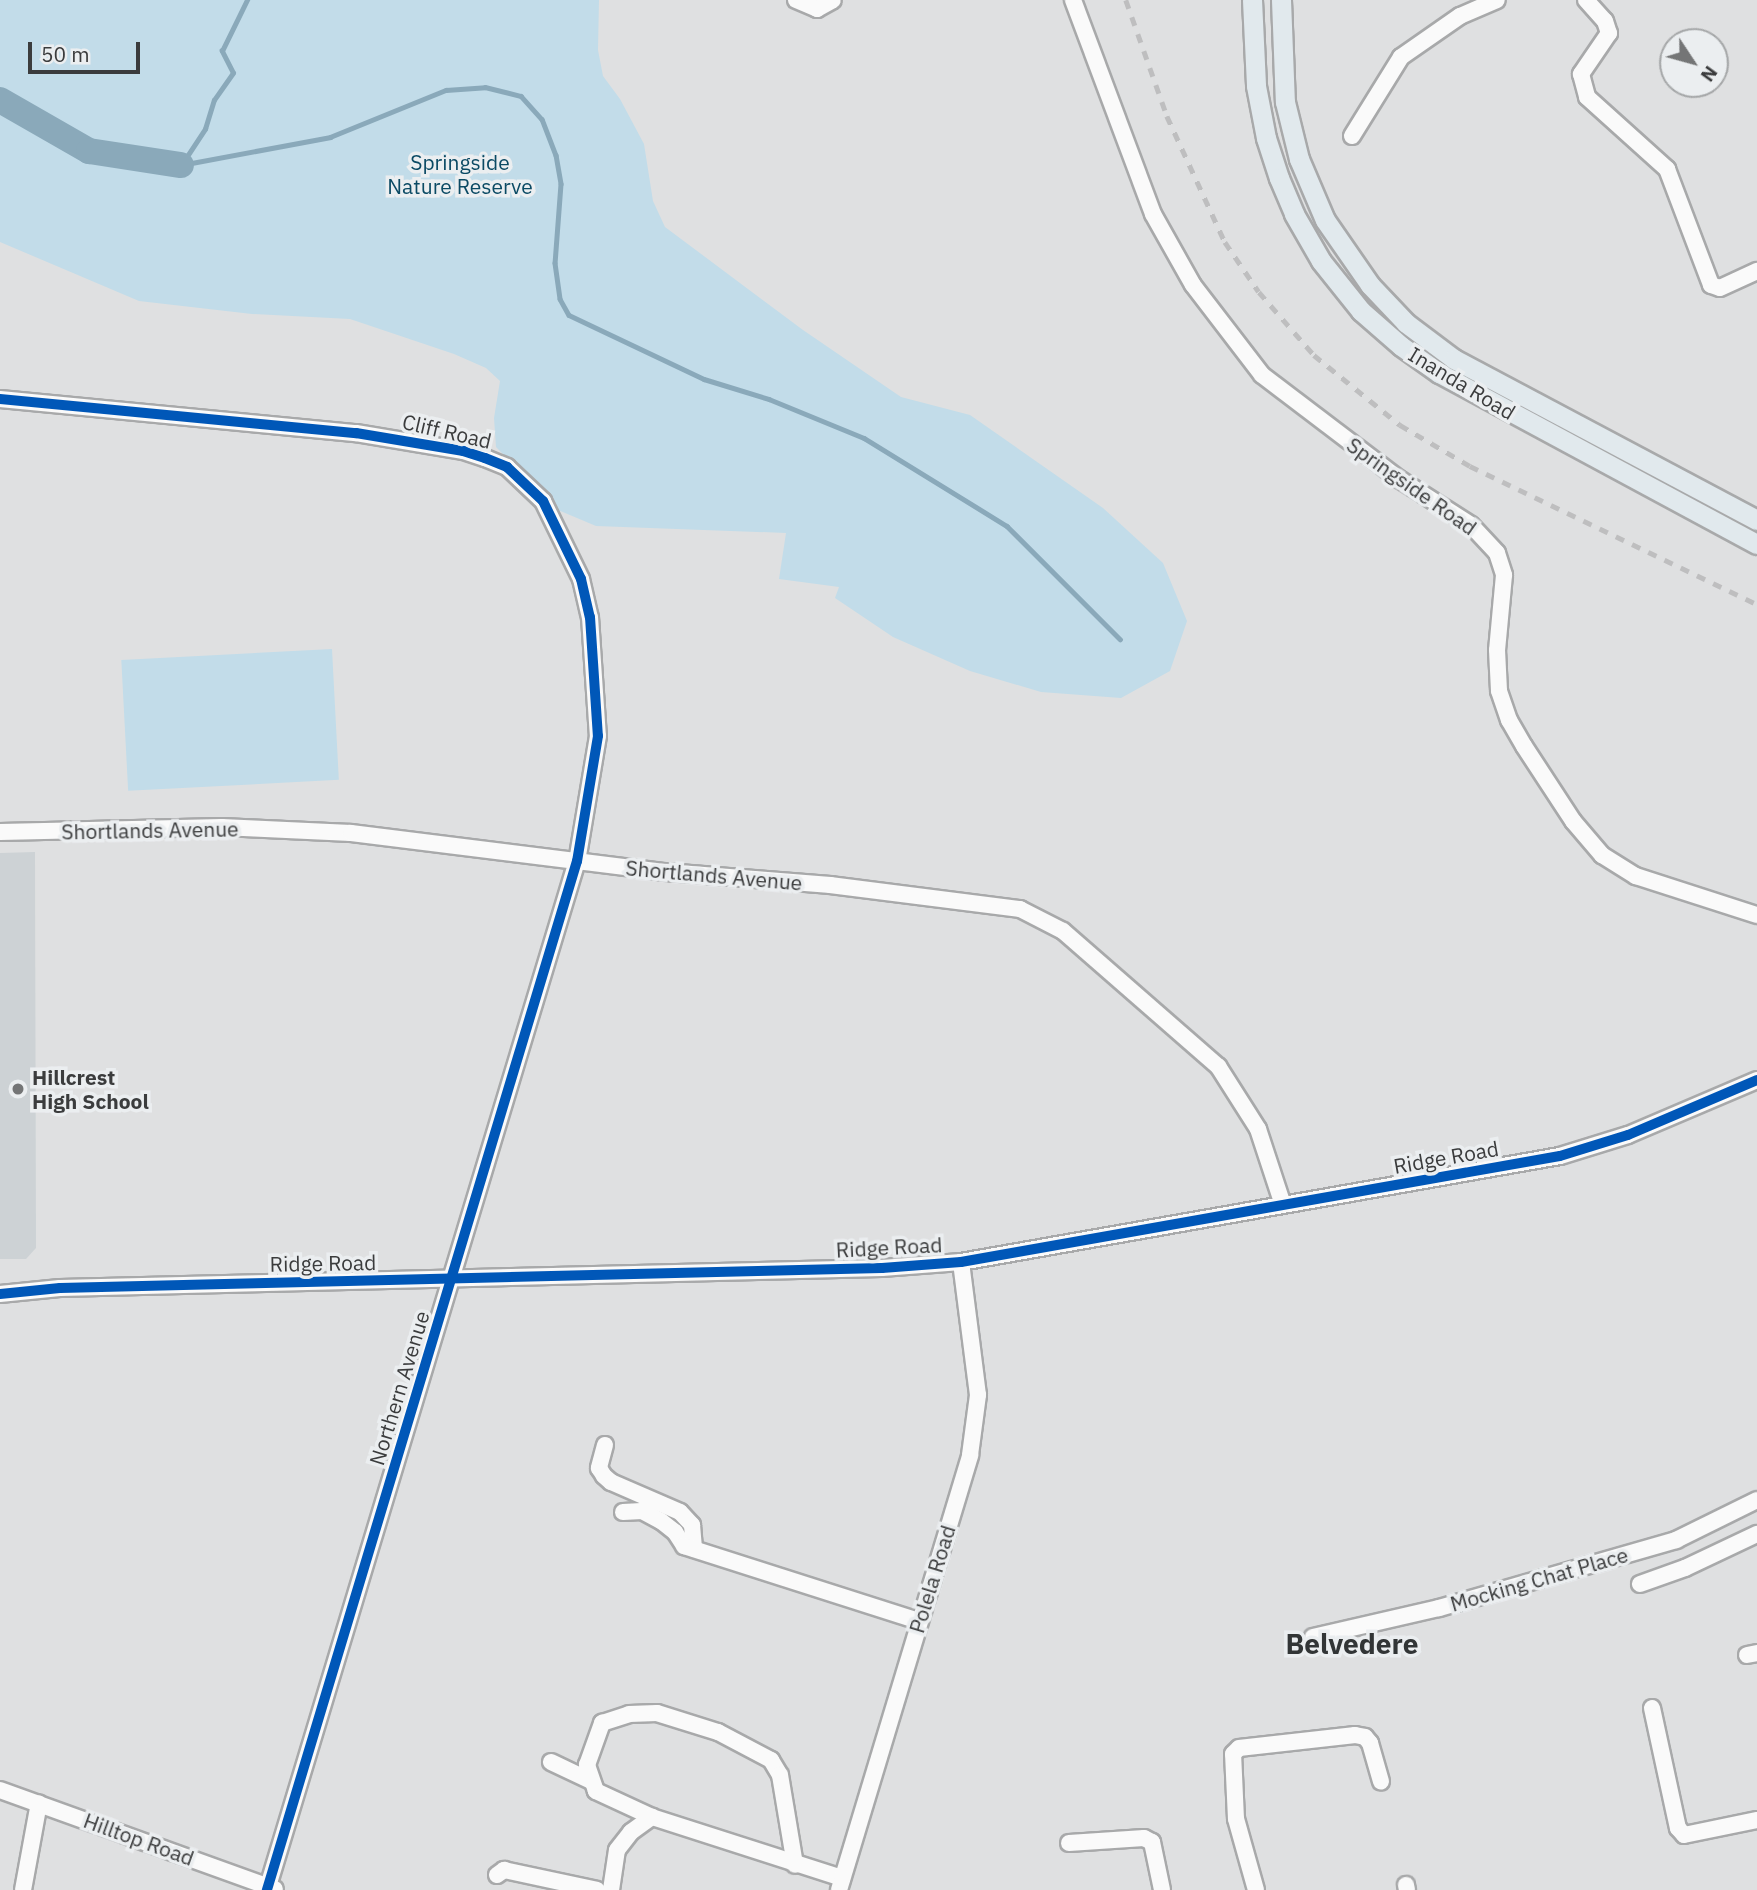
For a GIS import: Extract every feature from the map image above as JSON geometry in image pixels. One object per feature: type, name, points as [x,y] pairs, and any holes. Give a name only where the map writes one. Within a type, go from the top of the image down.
[{"type":"main road","name":"Inanda Road","points":[[1252,0],[1256,86],[1266,138],[1279,178],[1294,214],[1321,261],[1361,311],[1401,346],[1439,373],[1757,544]]},
{"type":"main road","name":"Inanda Road","points":[[1281,0],[1285,102],[1299,159],[1325,220],[1354,265],[1379,296],[1415,330],[1454,359],[1757,520]]},
{"type":"street","points":[[796,0],[817,9],[832,0]]},
{"type":"street","name":"Springside Road","points":[[1073,0],[1142,191],[1153,214],[1193,285],[1262,375],[1399,479],[1471,525],[1497,553],[1504,575],[1497,650],[1499,691],[1509,720],[1524,746],[1580,829],[1602,855],[1636,876],[1757,915]]},
{"type":"street","points":[[1352,136],[1401,57],[1460,16],[1497,0]]},
{"type":"street","points":[[1586,0],[1605,21],[1609,33],[1581,74],[1587,97],[1667,169],[1711,285],[1720,288],[1757,271]]},
{"type":"street","name":"Cliff Road","points":[[0,399],[407,440],[463,451],[498,463],[518,476],[543,501],[566,547],[581,579],[591,628],[598,736],[577,861]]},
{"type":"street","name":"Shortlands Avenue","points":[[0,832],[274,829],[416,840],[577,861],[989,903],[1020,909],[1044,918],[1063,931],[1218,1066],[1258,1129],[1283,1205]]},
{"type":"street","name":"Northern Avenue","points":[[271,1889],[577,861]]},
{"type":"street","name":"Ridge Road","points":[[0,1294],[60,1288],[895,1268],[961,1262],[1560,1156],[1596,1147],[1757,1080]]},
{"type":"street","name":"Polela Road","points":[[841,1884],[971,1455],[978,1416],[975,1367],[961,1262]]},
{"type":"street","points":[[604,1445],[599,1468],[604,1476],[680,1512],[692,1525],[694,1549]]},
{"type":"street","name":"Mocking Chat Place","points":[[1313,1637],[1439,1608],[1676,1540],[1757,1500]]},
{"type":"street","points":[[623,1512],[642,1511],[661,1521],[675,1531],[684,1546],[919,1621]]},
{"type":"street","points":[[1640,1584],[1685,1568],[1757,1534]]},
{"type":"street","points":[[1652,1708],[1678,1828],[1684,1835],[1757,1820]]},
{"type":"street","points":[[795,1865],[780,1775],[771,1760],[718,1732],[645,1712],[603,1723],[587,1765],[596,1791],[652,1817],[693,1828],[841,1884]]},
{"type":"street","points":[[1256,1890],[1236,1819],[1233,1754],[1239,1748],[1355,1735],[1365,1737],[1370,1743],[1381,1781]]},
{"type":"street","points":[[551,1762],[591,1781]]},
{"type":"street","name":"Hilltop Road","points":[[0,1790],[271,1889]]},
{"type":"street","points":[[23,1890],[39,1803]]},
{"type":"street","points":[[611,1890],[617,1850],[631,1832],[652,1817]]},
{"type":"street","points":[[1069,1843],[1144,1838],[1152,1842],[1162,1890]]},
{"type":"street","points":[[497,1875],[505,1870],[597,1890]]},
{"type":"shaded area","name":"Hillcrest High School","points":[[35,852],[36,1248],[26,1259],[0,1259],[0,853]]},
{"type":"green space","name":"Springside Nature Reserve","points":[[0,0],[599,0],[598,50],[603,76],[620,99],[644,144],[653,201],[665,227],[803,330],[901,397],[970,415],[1103,508],[1163,563],[1187,621],[1170,671],[1121,698],[1041,692],[970,671],[893,637],[835,598],[839,587],[779,579],[786,533],[596,526],[558,510],[496,447],[494,418],[500,381],[486,368],[454,354],[350,319],[252,314],[139,301],[0,242]]},
{"type":"green space","points":[[332,649],[339,780],[128,791],[121,660]]},
{"type":"waterway","points":[[182,164],[205,129],[214,100],[233,73],[222,51],[247,0]]},
{"type":"waterway","points":[[181,165],[330,137],[446,90],[485,87],[521,96],[542,119],[556,155],[561,184],[555,263],[560,299],[569,315],[704,379],[769,399],[864,438],[1007,526],[1120,639]]},
{"type":"waterway","points":[[0,100],[89,151],[181,165]]},
{"type":"railway","points":[[1126,0],[1167,116],[1225,242],[1259,292],[1314,355],[1400,425],[1470,466],[1757,604]]},
{"type":"cycle path","points":[[0,399],[356,433],[463,451],[485,458],[507,467],[543,501],[581,579],[590,617],[598,736],[577,861],[267,1890]]},
{"type":"cycle path","points":[[0,1294],[60,1288],[882,1268],[961,1262],[1560,1156],[1628,1135],[1757,1080]]},
{"type":"place","name":"Hillcrest High School","points":[[18,1089]]},
{"type":"district","name":"Belvedere","points":[[1352,1644]]}]
